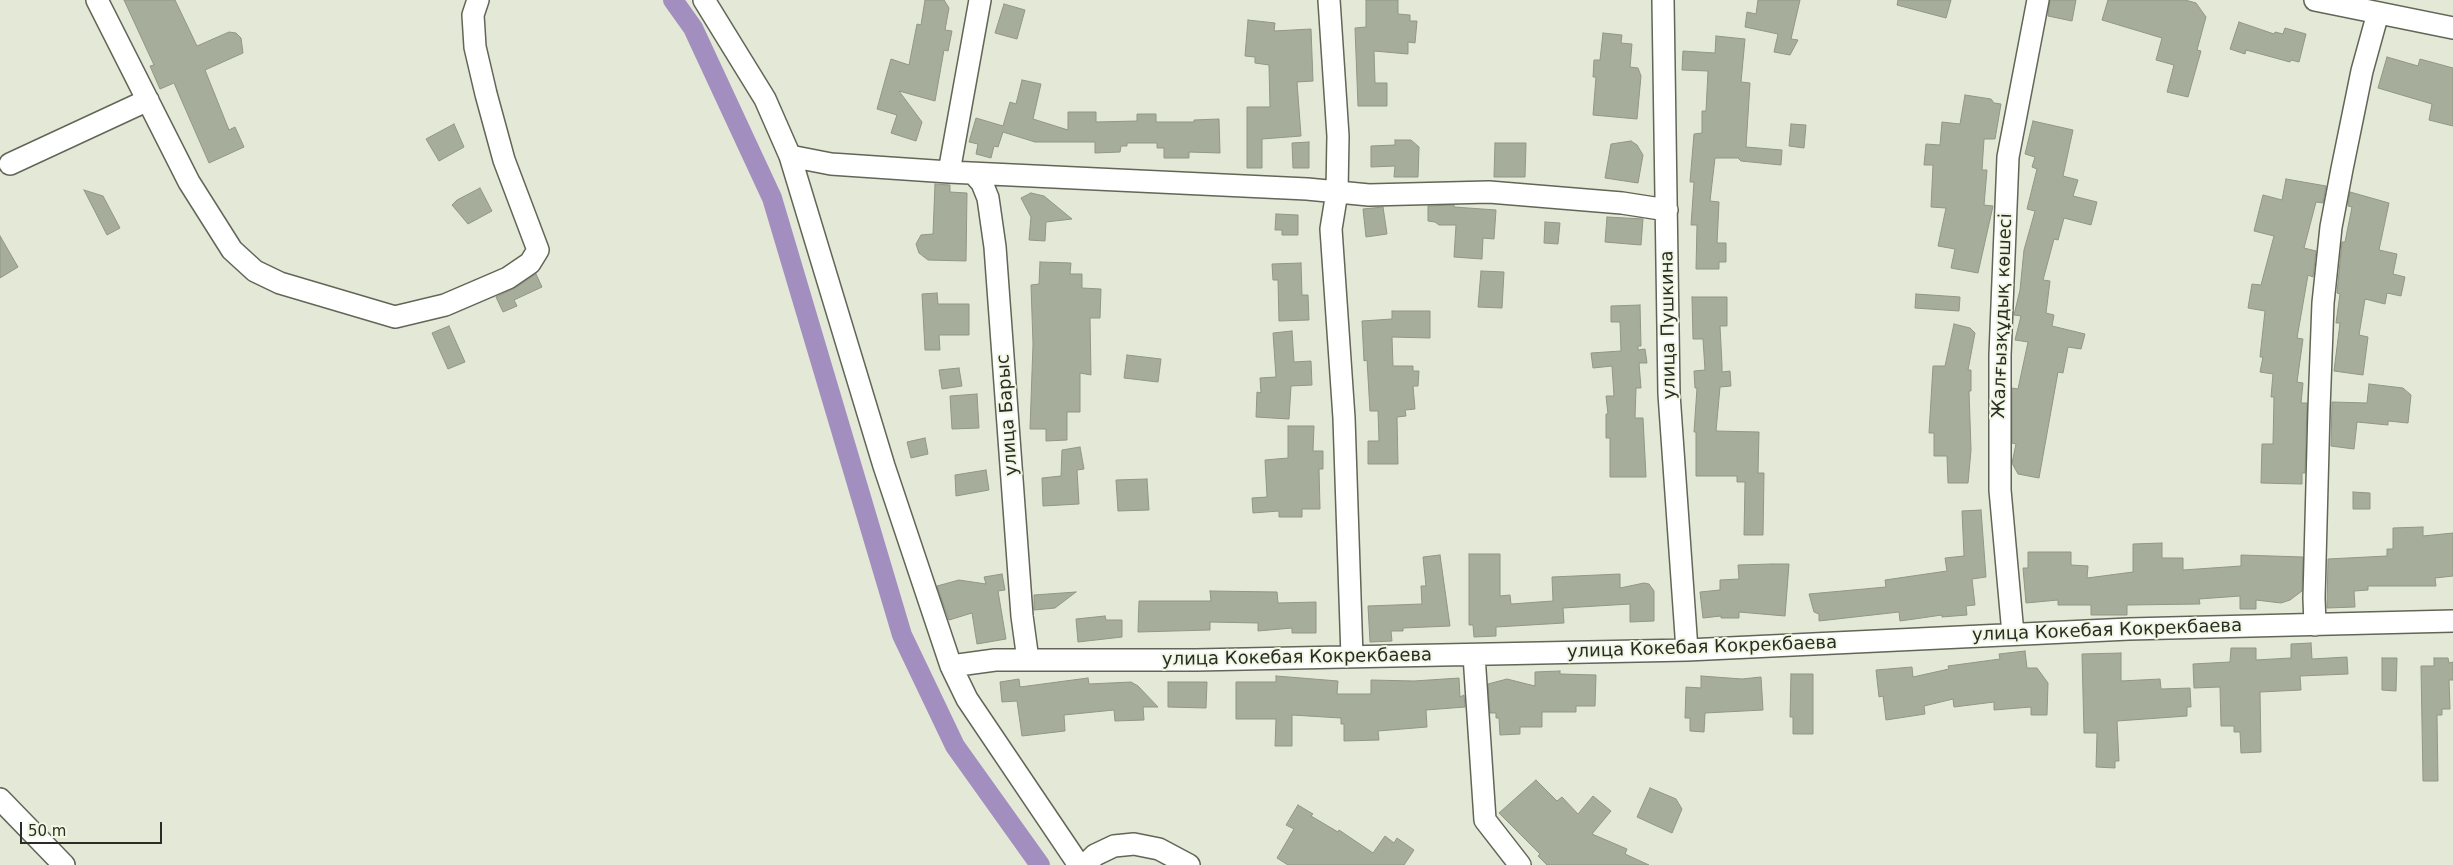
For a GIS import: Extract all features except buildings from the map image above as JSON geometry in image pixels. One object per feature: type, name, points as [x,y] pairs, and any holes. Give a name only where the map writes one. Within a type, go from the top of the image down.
[{"type":"street","points":[[98,0],[205,210],[232,250],[255,271],[280,283],[395,317],[445,305],[508,278],[530,263],[538,250],[504,160],[486,94],[475,47],[473,15],[478,0]]},
{"type":"street","points":[[704,0],[765,100],[790,156],[884,466],[951,666],[966,699],[1079,865]]},
{"type":"street","points":[[949,172],[980,0]]},
{"type":"street","points":[[1328,0],[1338,136],[1337,192],[1331,229],[1344,418],[1352,657]]},
{"type":"street","name":"улица Пушкина","points":[[1663,0],[1669,394],[1687,650]]},
{"type":"street","name":"Жалғызқұдық көшесі","points":[[2014,634],[2000,490],[2000,355],[2008,157],[2038,0]]},
{"type":"street","points":[[2315,0],[2453,28]]},
{"type":"street","points":[[2315,625],[2318,409],[2323,304],[2335,208],[2362,71],[2378,13]]},
{"type":"street","points":[[10,164],[148,100]]},
{"type":"street","points":[[790,156],[831,164],[974,174],[1369,195],[1489,192],[1622,203],[1667,210]]},
{"type":"street","name":"улица Барыс","points":[[974,174],[982,183],[988,198],[995,247],[1022,616],[1028,660]]},
{"type":"street","name":"улица Кокебая Кокрекбаева","points":[[951,666],[995,660],[1352,657],[1687,650],[2014,634],[2453,621]]},
{"type":"street","points":[[1474,655],[1485,820],[1520,865]]},
{"type":"street","points":[[0,799],[64,865]]},
{"type":"street","points":[[1085,865],[1095,855],[1114,846],[1134,844],[1159,849],[1189,865]]},
{"type":"waterway","points":[[673,0],[693,28],[772,198],[902,635],[955,746],[1040,865]]}]
